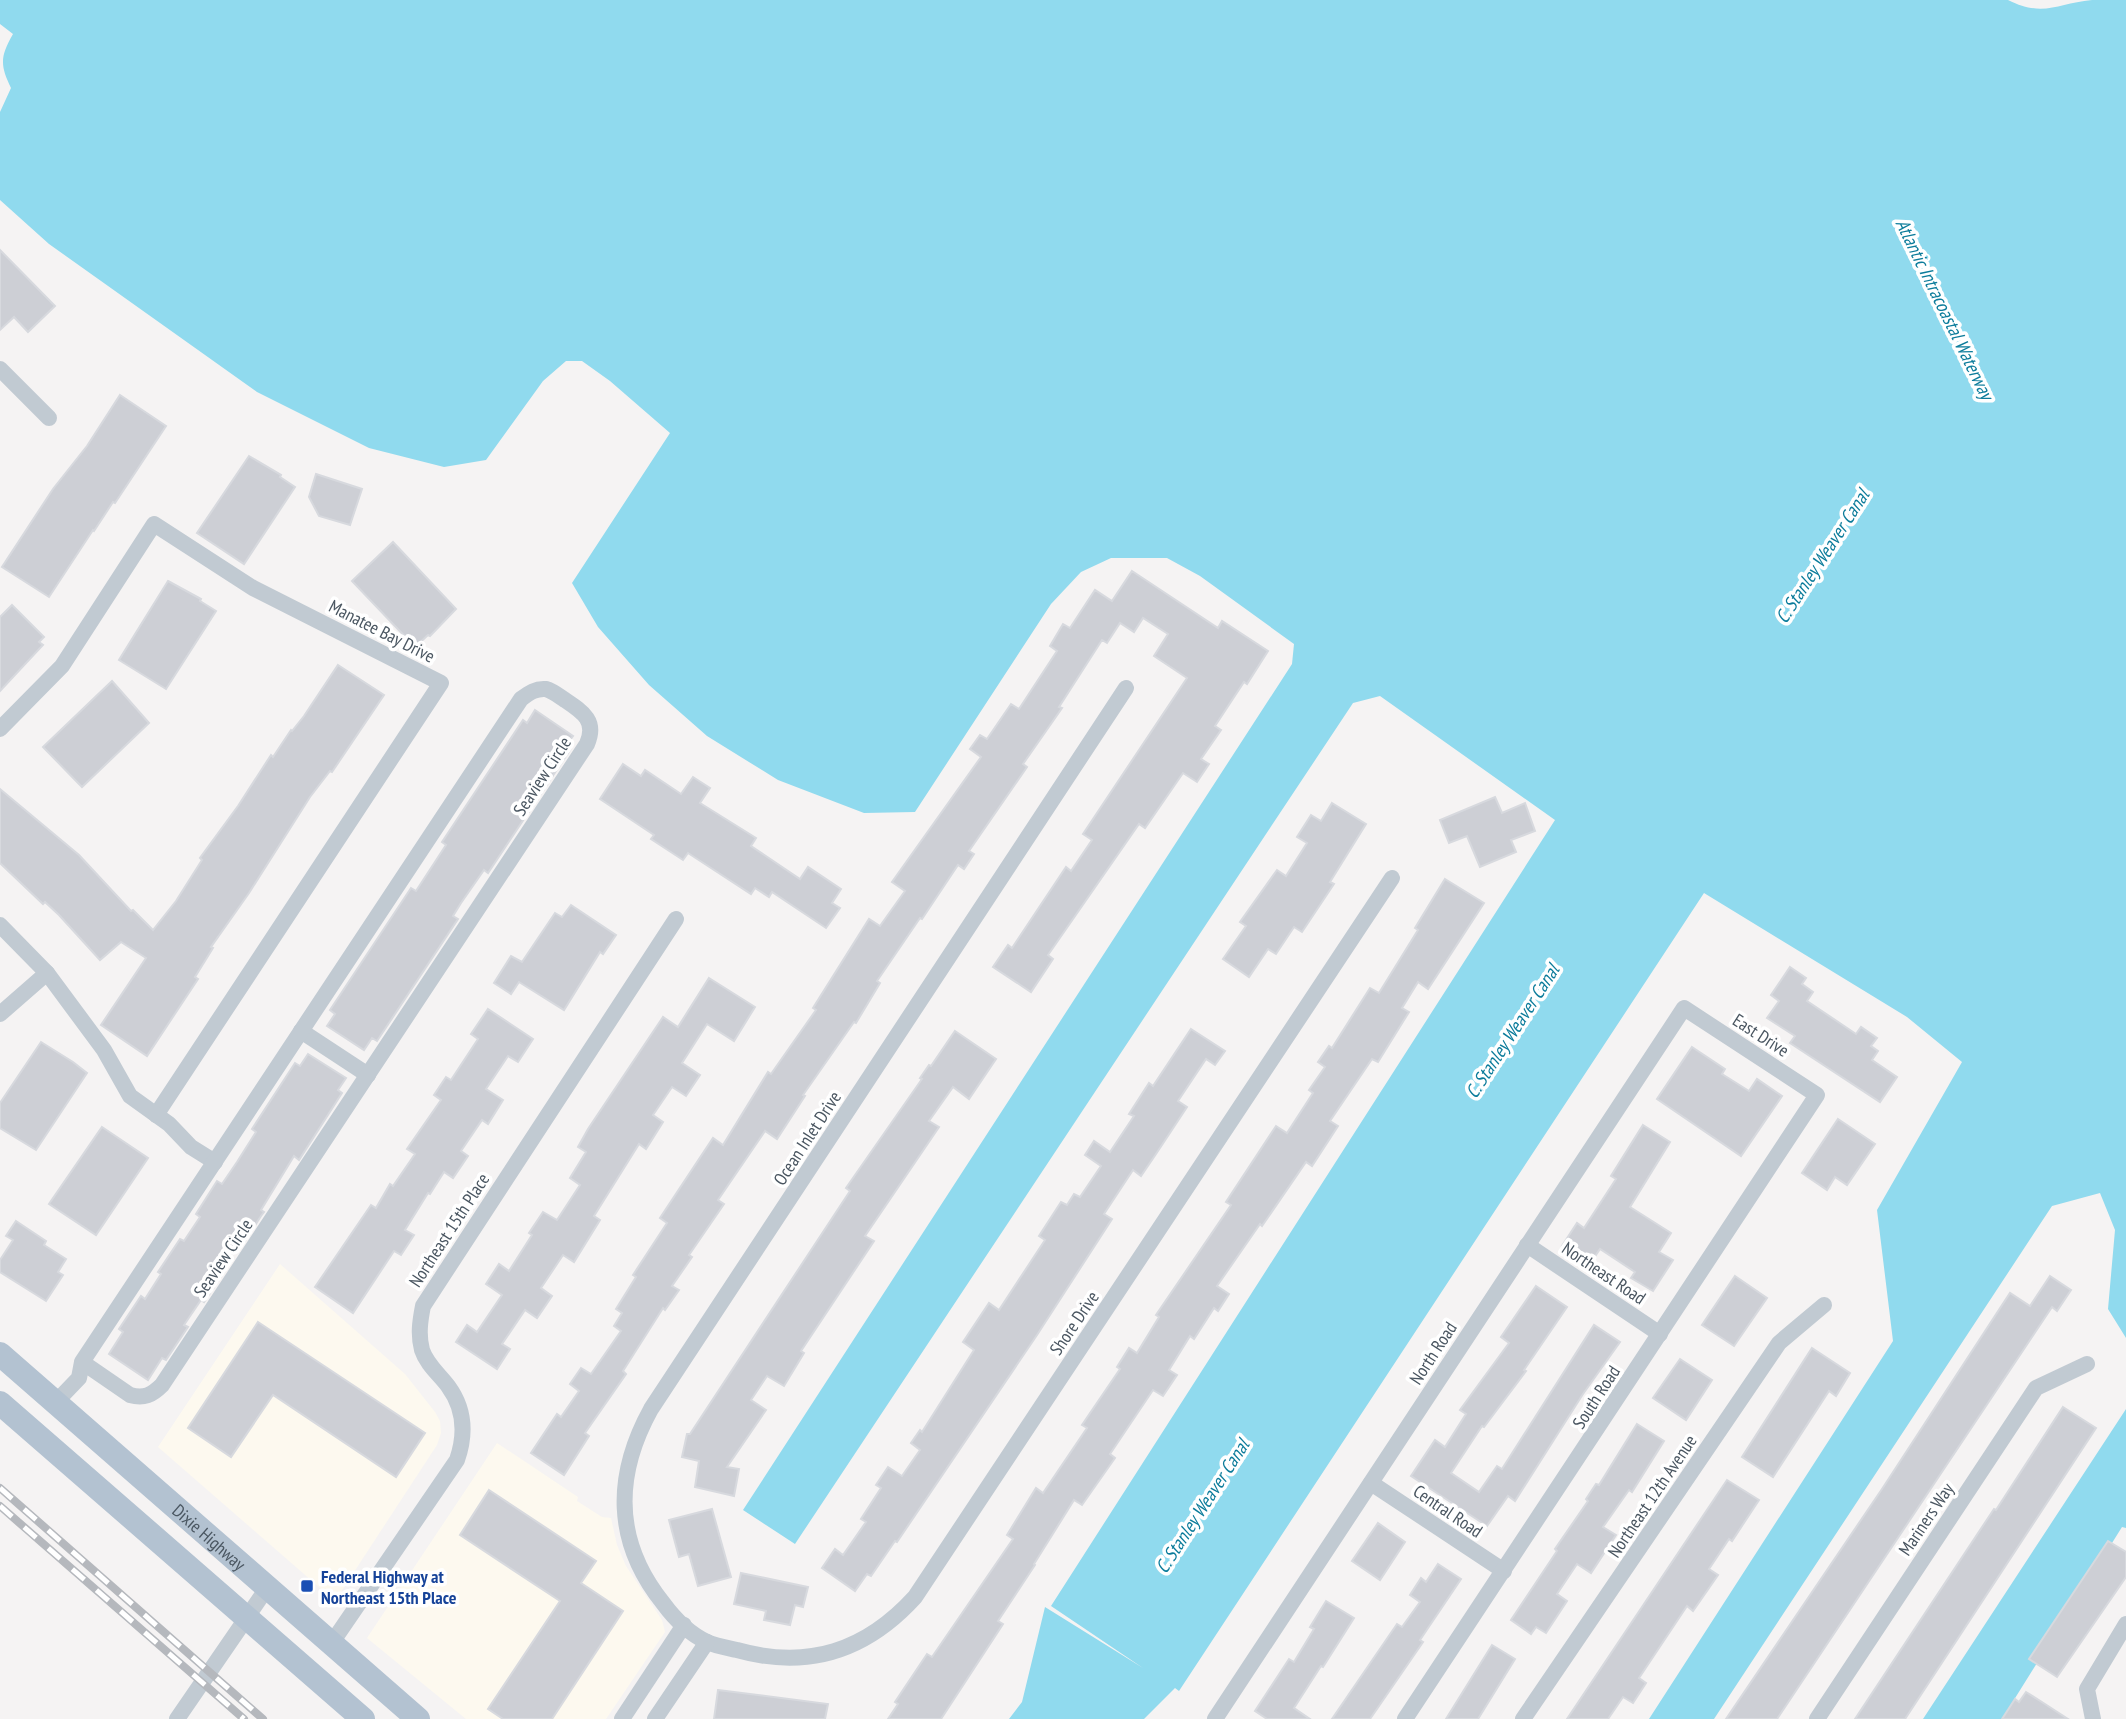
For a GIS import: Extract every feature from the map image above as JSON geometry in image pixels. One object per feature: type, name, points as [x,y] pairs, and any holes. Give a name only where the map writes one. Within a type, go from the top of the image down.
[{"type":"main road","name":"Dixie Highway","points":[[0,1354],[418,1719]]},
{"type":"main road","name":"Dixie Highway","points":[[0,1403],[363,1719]]},
{"type":"street","points":[[0,369],[50,418]]},
{"type":"street","name":"Manatee Bay Drive","points":[[0,729],[62,666],[154,524],[253,588],[441,683],[156,1115]]},
{"type":"street","name":"Ocean Inlet Drive","points":[[707,1642],[684,1625],[652,1589],[639,1565],[630,1539],[625,1513],[625,1486],[629,1459],[638,1433],[1126,688]]},
{"type":"street","name":"Seaview Circle","points":[[55,1403],[79,1378],[82,1362],[521,699],[538,689],[549,690],[582,711],[589,718],[591,728],[587,744],[156,1392],[139,1397],[130,1395],[82,1362]]},
{"type":"street","name":"Shore Drive","points":[[707,1642],[771,1658],[825,1654],[851,1646],[875,1633],[897,1617],[915,1597],[1392,878]]},
{"type":"street","name":"Northeast 15th Place","points":[[331,1644],[457,1460],[462,1445],[463,1422],[457,1399],[429,1365],[422,1351],[419,1329],[423,1306],[676,919]]},
{"type":"street","points":[[0,926],[47,973],[104,1050],[130,1096],[169,1125],[191,1147],[215,1162]]},
{"type":"street","points":[[0,1014],[47,973]]},
{"type":"street","name":"East Drive","points":[[1684,1007],[1817,1095]]},
{"type":"street","name":"North Road","points":[[1214,1719],[1684,1007]]},
{"type":"street","points":[[301,1031],[368,1075]]},
{"type":"street","name":"South Road","points":[[1405,1719],[1817,1095]]},
{"type":"street","name":"Northeast Road","points":[[1527,1245],[1660,1334]]},
{"type":"street","name":"Northeast 12th Avenue","points":[[1523,1719],[1779,1343],[1824,1305]]},
{"type":"street","name":"Mariners Way","points":[[1817,1719],[2036,1388],[2087,1364]]},
{"type":"street","name":"Central Road","points":[[1371,1483],[1504,1571]]},
{"type":"street","points":[[177,1719],[267,1588]]},
{"type":"street","points":[[2093,1719],[2087,1689],[2126,1624]]},
{"type":"street","points":[[622,1719],[684,1625]]},
{"type":"street","points":[[655,1719],[707,1642]]},
{"type":"shaded area","points":[[280,1264],[405,1374],[440,1421],[441,1433],[437,1445],[335,1601],[158,1447]]},
{"type":"shaded area","points":[[497,1443],[578,1497],[577,1501],[602,1517],[611,1518],[617,1545],[626,1566],[662,1620],[665,1632],[606,1719],[466,1719],[367,1638]]},
{"type":"water","points":[[0,0],[2008,0],[2041,9],[2092,0],[2126,0],[2126,1338],[2108,1309],[2115,1230],[2100,1193],[2052,1206],[1714,1719],[1649,1719],[1893,1341],[1877,1210],[1962,1062],[1907,1017],[1704,893],[1179,1691],[1175,1688],[1144,1719],[1009,1719],[1022,1702],[1045,1607],[1143,1668],[1051,1606],[1555,820],[1380,696],[1353,703],[795,1544],[743,1510],[1292,664],[1294,644],[1200,576],[1167,558],[1111,558],[1081,572],[1051,604],[915,812],[864,813],[778,780],[707,736],[649,685],[598,627],[572,583],[670,433],[610,381],[582,361],[566,361],[543,381],[486,460],[444,467],[369,448],[257,392],[49,244],[0,200],[0,112],[11,88],[3,61],[13,34],[0,24]]},
{"type":"water","points":[[2126,1409],[2126,1528],[2122,1527],[2002,1719],[1923,1719]]},
{"type":"building","points":[[0,250],[55,306],[28,332],[14,317],[0,330]]},
{"type":"building","points":[[120,395],[166,426],[49,597],[2,567]]},
{"type":"building","points":[[249,456],[281,475],[280,477],[295,487],[244,564],[197,533]]},
{"type":"building","points":[[316,474],[362,489],[350,525],[319,516],[309,497]]},
{"type":"building","points":[[393,542],[456,609],[430,636],[415,647],[352,581]]},
{"type":"building","points":[[1132,571],[1218,628],[1222,621],[1268,651],[1215,726],[1221,730],[1201,759],[1209,764],[1197,782],[1183,773],[1145,828],[1139,824],[1048,955],[1053,959],[1031,992],[993,967],[1008,945],[1012,948],[1066,867],[1071,871],[1092,840],[1083,834],[1187,678],[1154,656],[1168,634],[1143,618],[1134,632],[1120,623],[1107,643],[1102,640],[1059,707],[1062,708],[1023,764],[1027,767],[969,851],[974,854],[964,869],[958,865],[922,919],[920,918],[877,981],[880,983],[856,1023],[854,1022],[803,1095],[805,1096],[777,1139],[765,1131],[718,1200],[724,1204],[689,1255],[692,1257],[672,1286],[679,1290],[665,1310],[663,1308],[623,1371],[626,1374],[585,1433],[589,1436],[564,1475],[531,1453],[557,1414],[561,1417],[579,1391],[570,1384],[581,1368],[591,1374],[621,1331],[614,1326],[622,1313],[616,1309],[636,1277],[633,1275],[667,1223],[660,1218],[713,1138],[723,1145],[768,1072],[771,1074],[816,1010],[813,1008],[869,919],[880,926],[905,891],[892,882],[981,757],[970,749],[980,735],[987,739],[1011,704],[1019,709],[1057,651],[1050,646],[1063,624],[1070,628],[1095,590],[1112,601]]},
{"type":"building","points":[[168,581],[201,599],[200,601],[216,611],[166,689],[119,660]]},
{"type":"building","points":[[12,605],[44,637],[39,642],[43,645],[0,691],[0,617]]},
{"type":"building","points":[[338,665],[384,695],[332,772],[330,771],[310,797],[211,947],[213,948],[195,977],[198,979],[147,1056],[101,1025],[146,958],[121,942],[100,960],[59,915],[45,902],[43,904],[0,863],[0,789],[79,855],[131,911],[153,930],[176,901],[202,860],[200,858],[271,755],[273,757],[304,716]]},
{"type":"building","points":[[112,681],[149,723],[82,787],[43,747]]},
{"type":"building","points":[[535,710],[573,736],[565,747],[570,750],[488,873],[484,870],[461,903],[453,916],[458,919],[377,1041],[372,1038],[364,1050],[327,1026],[335,1014],[330,1010],[411,888],[416,891],[446,845],[442,842],[523,720],[527,723]]},
{"type":"building","points":[[623,764],[641,776],[645,770],[681,794],[693,777],[710,788],[700,803],[756,838],[751,846],[800,879],[808,867],[841,889],[832,903],[840,908],[826,928],[772,892],[769,897],[755,888],[751,894],[688,853],[683,860],[651,839],[654,835],[600,799]]},
{"type":"building","points":[[1495,797],[1502,813],[1525,803],[1535,831],[1511,840],[1516,852],[1480,867],[1467,836],[1449,843],[1440,820]]},
{"type":"building","points":[[1332,803],[1366,824],[1330,882],[1334,884],[1302,932],[1294,927],[1276,954],[1268,949],[1249,977],[1223,959],[1246,926],[1240,922],[1277,870],[1286,876],[1307,843],[1297,837],[1311,815],[1321,821]]},
{"type":"building","points":[[1445,879],[1484,903],[1428,989],[1418,982],[1402,1008],[1409,1012],[1378,1062],[1372,1059],[1330,1121],[1338,1126],[1312,1166],[1306,1162],[1217,1286],[1229,1294],[1218,1311],[1214,1308],[1194,1339],[1190,1336],[1169,1370],[1177,1375],[1163,1396],[1153,1390],[1110,1454],[1115,1458],[1082,1505],[1074,1500],[998,1621],[1003,1624],[941,1719],[888,1719],[898,1704],[895,1702],[927,1654],[932,1657],[1013,1539],[1007,1535],[1036,1488],[1043,1493],[1087,1428],[1082,1425],[1120,1369],[1117,1367],[1129,1348],[1137,1353],[1159,1317],[1156,1315],[1231,1205],[1226,1202],[1276,1126],[1287,1133],[1313,1093],[1309,1090],[1325,1067],[1318,1062],[1329,1046],[1332,1048],[1370,988],[1379,993],[1418,930],[1415,928]]},
{"type":"building","points":[[571,905],[616,935],[603,954],[600,952],[564,1010],[519,982],[511,994],[494,983],[511,956],[522,962],[555,913],[562,917]]},
{"type":"building","points":[[1790,967],[1806,978],[1802,984],[1813,992],[1807,1001],[1856,1034],[1861,1027],[1877,1038],[1871,1046],[1878,1051],[1872,1060],[1897,1077],[1880,1102],[1790,1043],[1795,1036],[1767,1018],[1779,1001],[1771,995]]},
{"type":"building","points":[[709,978],[755,1007],[734,1041],[707,1024],[682,1063],[700,1075],[686,1096],[672,1087],[653,1115],[663,1122],[646,1149],[639,1144],[594,1216],[600,1220],[574,1262],[563,1255],[541,1288],[552,1296],[537,1318],[525,1310],[502,1344],[510,1349],[497,1369],[456,1342],[467,1325],[477,1332],[502,1295],[486,1284],[499,1264],[509,1271],[543,1212],[557,1220],[580,1185],[570,1178],[586,1152],[578,1147],[588,1129],[663,1017],[678,1027]]},
{"type":"building","points":[[488,1009],[533,1039],[518,1062],[508,1056],[486,1089],[503,1100],[488,1124],[482,1120],[461,1151],[468,1156],[453,1178],[444,1172],[430,1194],[428,1193],[405,1230],[414,1235],[401,1255],[394,1251],[353,1313],[315,1287],[371,1205],[376,1208],[390,1184],[393,1186],[415,1154],[407,1149],[441,1100],[434,1095],[446,1077],[451,1080],[478,1039],[471,1034]]},
{"type":"building","points":[[1191,1029],[1225,1051],[1215,1065],[1206,1059],[1178,1101],[1187,1107],[1141,1176],[1133,1170],[1104,1214],[1112,1219],[1037,1335],[897,1542],[895,1541],[871,1576],[867,1574],[855,1591],[822,1568],[835,1549],[843,1555],[866,1522],[861,1519],[881,1488],[876,1485],[888,1467],[902,1476],[920,1450],[911,1443],[920,1430],[922,1432],[974,1350],[963,1342],[989,1303],[999,1310],[1045,1240],[1039,1236],[1061,1202],[1067,1205],[1074,1194],[1080,1197],[1101,1166],[1085,1155],[1094,1141],[1110,1152],[1134,1116],[1129,1114],[1149,1083],[1153,1086]]},
{"type":"building","points":[[955,1031],[996,1059],[969,1099],[953,1087],[929,1121],[939,1127],[865,1236],[874,1241],[801,1351],[804,1353],[784,1386],[767,1376],[751,1400],[766,1410],[727,1467],[739,1469],[734,1496],[695,1487],[699,1461],[682,1457],[687,1434],[690,1434],[850,1191],[846,1188]]},
{"type":"building","points":[[41,1042],[87,1073],[36,1150],[0,1128],[0,1103]]},
{"type":"building","points":[[1692,1047],[1725,1069],[1722,1074],[1749,1091],[1757,1079],[1782,1096],[1741,1156],[1657,1099]]},
{"type":"building","points":[[308,1054],[346,1078],[338,1090],[342,1093],[299,1160],[294,1156],[261,1210],[264,1212],[243,1244],[239,1242],[223,1267],[226,1269],[204,1302],[201,1300],[184,1325],[188,1327],[166,1360],[162,1358],[148,1380],[109,1354],[123,1332],[119,1329],[141,1296],[145,1299],[161,1274],[158,1272],[180,1239],[184,1241],[200,1217],[196,1214],[217,1181],[222,1184],[237,1162],[256,1132],[252,1129],[295,1063],[300,1066]]},
{"type":"building","points":[[1838,1119],[1875,1144],[1847,1185],[1835,1177],[1827,1190],[1802,1173]]},
{"type":"building","points":[[1643,1125],[1670,1142],[1630,1207],[1671,1233],[1659,1252],[1673,1260],[1653,1291],[1631,1278],[1635,1272],[1600,1249],[1590,1264],[1562,1246],[1577,1223],[1584,1228],[1616,1179],[1611,1176]]},
{"type":"building","points":[[102,1127],[148,1158],[96,1235],[49,1204]]},
{"type":"building","points":[[16,1221],[46,1241],[44,1245],[66,1259],[58,1272],[63,1275],[46,1301],[0,1272],[0,1260],[13,1240],[6,1236]]},
{"type":"building","points":[[1735,1276],[1767,1298],[1734,1346],[1702,1325]]},
{"type":"building","points":[[2050,1276],[2071,1290],[2057,1311],[2052,1307],[1777,1719],[1726,1719],[1882,1489],[2010,1293],[2030,1306]]},
{"type":"building","points":[[1536,1286],[1567,1307],[1524,1370],[1526,1371],[1484,1427],[1482,1426],[1451,1473],[1479,1492],[1497,1466],[1502,1469],[1594,1325],[1620,1342],[1583,1394],[1515,1501],[1508,1496],[1487,1526],[1411,1476],[1435,1440],[1445,1447],[1466,1414],[1460,1410],[1509,1343],[1501,1337]]},
{"type":"building","points":[[258,1322],[425,1433],[396,1477],[273,1395],[231,1457],[188,1428]]},
{"type":"building","points":[[1812,1348],[1850,1373],[1836,1396],[1829,1391],[1773,1477],[1742,1457]]},
{"type":"building","points":[[1680,1359],[1712,1380],[1686,1420],[1653,1398]]},
{"type":"building","points":[[2063,1407],[2096,1428],[1905,1719],[1855,1719],[1994,1509],[1996,1510]]},
{"type":"building","points":[[1637,1424],[1664,1441],[1632,1492],[1629,1490],[1603,1527],[1616,1535],[1591,1573],[1577,1564],[1557,1594],[1567,1601],[1546,1633],[1536,1627],[1531,1634],[1511,1620],[1588,1501],[1586,1499],[1596,1484],[1599,1485]]},
{"type":"building","points":[[1727,1480],[1759,1500],[1732,1541],[1729,1539],[1709,1569],[1718,1575],[1693,1611],[1687,1606],[1639,1678],[1646,1683],[1633,1703],[1623,1697],[1608,1719],[1567,1719]]},
{"type":"building","points":[[489,1490],[596,1561],[581,1583],[623,1611],[552,1719],[503,1719],[488,1709],[560,1601],[460,1535]]},
{"type":"building","points":[[712,1509],[731,1577],[698,1586],[689,1554],[679,1557],[669,1520]]},
{"type":"building","points":[[1378,1523],[1405,1542],[1380,1580],[1352,1561]]},
{"type":"building","points":[[2108,1541],[2126,1552],[2126,1577],[2057,1677],[2029,1659]]},
{"type":"building","points":[[1438,1564],[1461,1579],[1420,1640],[1423,1642],[1370,1719],[1332,1719],[1397,1624],[1402,1627],[1420,1602],[1410,1595],[1421,1578],[1426,1582]]},
{"type":"building","points":[[741,1573],[808,1587],[803,1607],[795,1605],[790,1625],[764,1620],[766,1611],[734,1604]]},
{"type":"building","points":[[1326,1601],[1354,1618],[1294,1708],[1310,1719],[1267,1719],[1255,1711],[1289,1659],[1294,1662],[1314,1629],[1310,1627]]},
{"type":"building","points":[[1492,1645],[1515,1659],[1478,1719],[1446,1719]]},
{"type":"building","points":[[718,1690],[828,1704],[825,1719],[714,1719]]},
{"type":"building","points":[[2026,1692],[2068,1719],[2002,1719],[2015,1699],[2019,1702]]},
{"type":"railway","points":[[0,1488],[263,1719]]},
{"type":"railway","points":[[0,1506],[244,1719]]},
{"type":"place","name":"Federal Highway at Northeast 15th Place","points":[[307,1586]]},
{"type":"water label","name":"Atlantic Intracoastal Waterway","points":[[1945,309]]},
{"type":"water label","name":"C. Stanley Weaver Canal","points":[[1822,556]]},
{"type":"water label","name":"C. Stanley Weaver Canal","points":[[1512,1031]]},
{"type":"water label","name":"C. Stanley Weaver Canal","points":[[1202,1506]]}]
